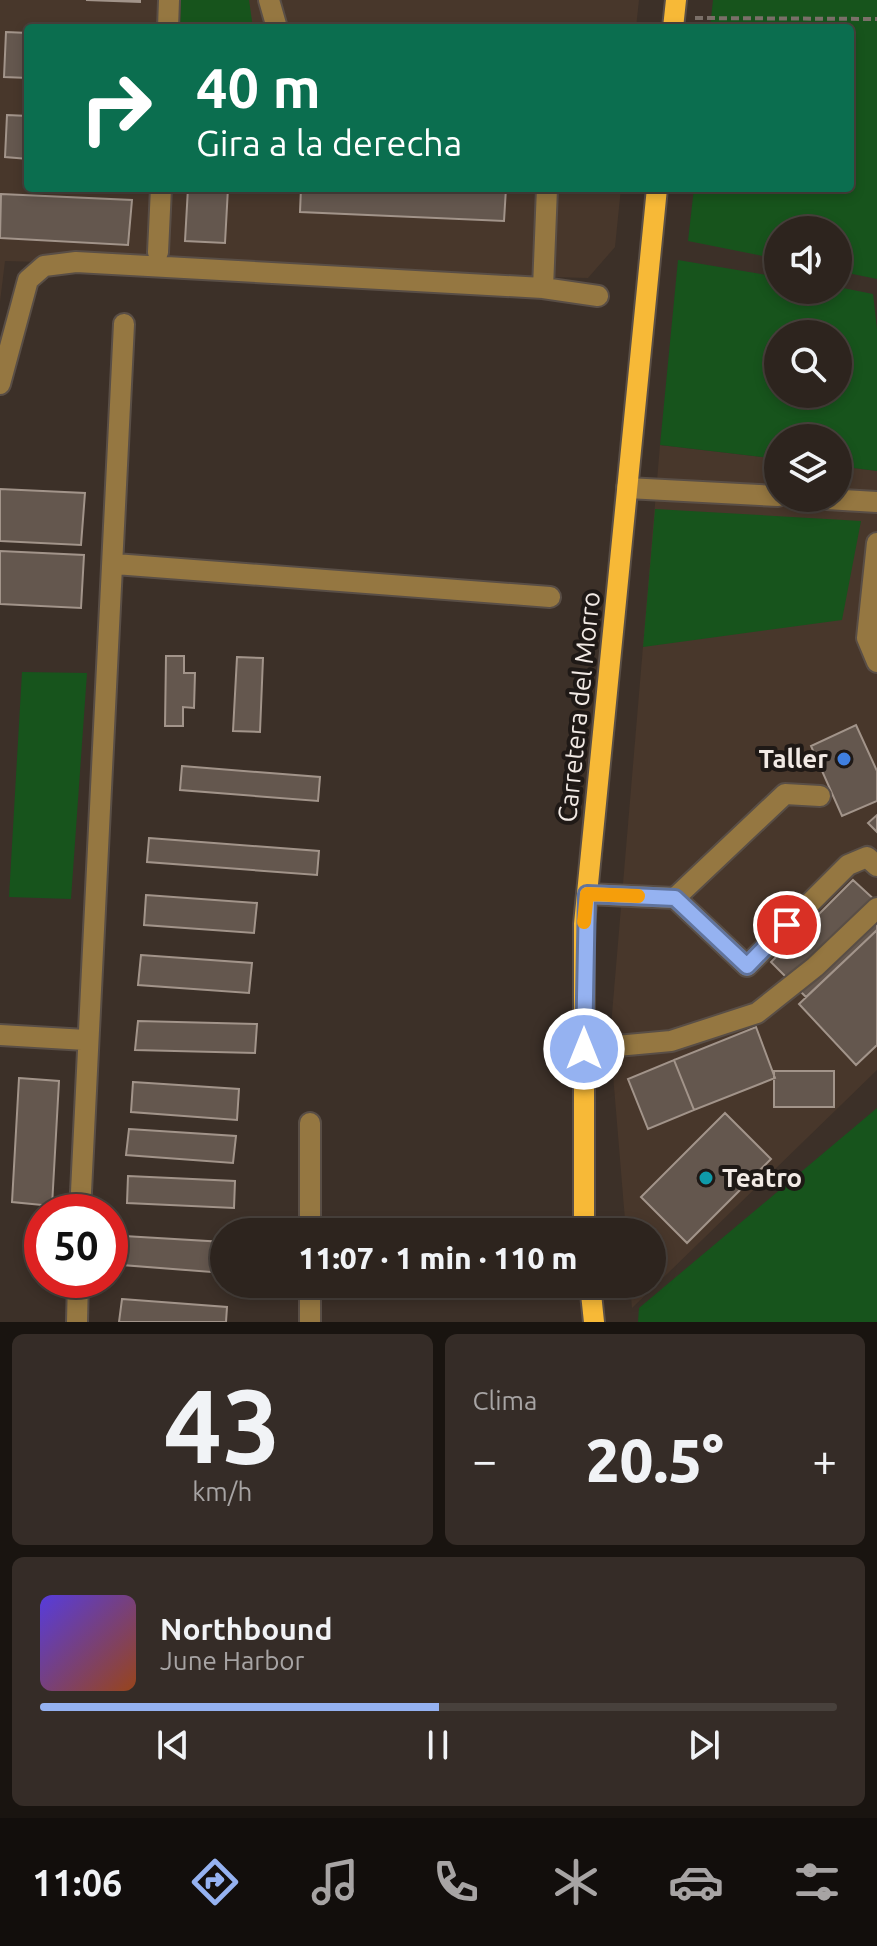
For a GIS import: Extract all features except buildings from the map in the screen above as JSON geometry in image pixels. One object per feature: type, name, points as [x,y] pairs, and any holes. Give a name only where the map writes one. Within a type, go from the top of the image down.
[{"type":"main road","name":"Carretera del Morro","points":[[584,1218],[587,894],[657,192]]},
{"type":"main road","points":[[591,1298],[594,1322]]},
{"type":"lane","points":[[168,24],[169,0]]},
{"type":"lane","points":[[269,0],[276,24]]},
{"type":"lane","points":[[158,252],[161,192]]},
{"type":"lane","points":[[543,288],[547,192]]},
{"type":"lane","points":[[0,384],[28,280],[44,266],[76,262],[543,288],[598,296]]},
{"type":"lane","points":[[81,1194],[86,1040],[115,564],[124,324]]},
{"type":"lane","points":[[627,488],[764,495]]},
{"type":"lane","points":[[852,501],[877,502]]},
{"type":"lane","points":[[877,543],[867,638],[877,662]]},
{"type":"lane","points":[[115,564],[550,597]]},
{"type":"lane","points":[[675,898],[785,794],[820,796]]},
{"type":"lane","points":[[587,894],[675,898],[747,966],[848,865],[867,857],[877,866]]},
{"type":"lane","points":[[584,1049],[671,1041],[757,1013],[815,967],[877,908]]},
{"type":"lane","points":[[0,1035],[86,1040]]},
{"type":"lane","points":[[310,1123],[310,1218]]},
{"type":"lane","points":[[77,1322],[78,1298]]},
{"type":"lane","points":[[310,1298],[310,1322]]},
{"type":"path","points":[[674,15],[877,19]]},
{"type":"shaded area","points":[[0,0],[639,0],[636,24],[24,24],[24,192],[621,192],[615,247],[588,278],[5,261],[0,302]]},
{"type":"shaded area","points":[[660,445],[764,457],[764,512],[852,512],[852,468],[877,471],[877,1070],[666,1275],[666,1218],[625,1218],[610,1038]]},
{"type":"shaded area","points":[[631,1298],[642,1298],[632,1308]]},
{"type":"green space","points":[[181,0],[249,0],[252,24],[180,24]]},
{"type":"green space","points":[[713,0],[877,0],[877,279],[852,274],[852,216],[764,216],[764,256],[688,241],[694,192],[854,192],[854,24],[710,24]]},
{"type":"green space","points":[[678,260],[764,275],[764,304],[852,304],[852,290],[873,294],[877,329],[877,471],[852,468],[852,424],[764,424],[764,457],[660,445]]},
{"type":"green space","points":[[655,509],[861,521],[842,620],[643,647]]},
{"type":"green space","points":[[22,672],[87,673],[71,899],[9,897]]},
{"type":"green space","points":[[877,1108],[877,1322],[638,1322],[639,1308],[651,1298],[666,1298],[666,1285]]},
{"type":"slow traffic","points":[[584,922],[587,894],[638,896]]},
{"type":"place","name":"Taller","points":[[844,759]]},
{"type":"place","name":"Teatro","points":[[706,1178]]},
{"type":"route","points":[[584,1049],[584,924],[587,894],[675,898],[747,966],[787,925]]}]
